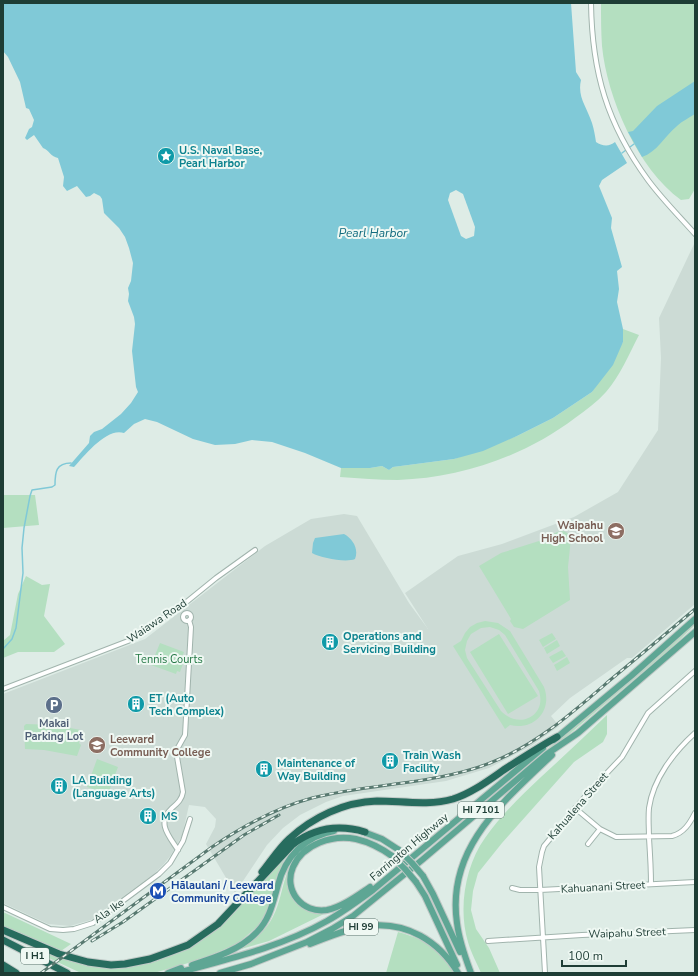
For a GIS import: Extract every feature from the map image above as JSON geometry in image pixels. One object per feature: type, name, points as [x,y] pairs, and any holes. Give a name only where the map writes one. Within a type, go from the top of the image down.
[{"type":"highway","points":[[230,912],[288,840],[317,818],[338,809],[364,802],[425,803],[454,798],[478,787],[532,751],[557,737]]},
{"type":"highway","points":[[3,930],[59,954],[88,962],[111,965],[125,964],[157,956],[188,945],[213,928],[230,912],[292,845],[304,837],[319,830],[331,828],[349,828],[365,832]]},
{"type":"highway","name":"I H1","points":[[3,940],[67,973]]},
{"type":"highway","name":"I H1","points":[[3,965],[16,973]]},
{"type":"main road","name":"Farrington Highway","points":[[177,973],[271,946],[328,921],[354,904],[400,868],[631,676],[695,619]]},
{"type":"main road","name":"Farrington Highway","points":[[220,973],[251,964],[307,942],[353,916],[427,856],[547,754],[578,733],[695,632]]},
{"type":"main road","points":[[471,973],[458,934],[455,911],[456,886],[466,854],[478,833],[512,794],[554,753],[578,733]]},
{"type":"main road","points":[[168,973],[209,959],[245,943],[257,933],[270,913],[284,866],[293,854],[304,844],[320,835],[345,830],[365,832],[382,839],[399,850],[412,862],[434,894],[471,973]]},
{"type":"main road","points":[[400,868],[366,890],[331,909],[320,910],[309,908],[299,902],[293,893],[291,883],[292,871],[301,856],[306,850],[326,840],[342,838],[356,839],[372,844],[392,856],[402,865],[416,882],[425,896],[459,973]]},
{"type":"main road","name":"HI 99","points":[[251,964],[358,928],[383,925],[400,928],[423,936],[442,951],[459,973]]},
{"type":"street","points":[[591,3],[592,40],[597,68],[605,98],[622,140],[649,182],[695,234]]},
{"type":"street","name":"Waiawa Road","points":[[3,689],[128,642],[184,604],[216,578],[255,550]]},
{"type":"street","points":[[178,850],[166,830],[164,820],[168,812],[179,802],[183,792],[176,751],[185,735],[190,627],[189,620]]},
{"type":"street","name":"Kahualena Street","points":[[545,973],[539,867],[544,846],[575,808],[622,757],[648,713],[695,671]]},
{"type":"street","points":[[651,884],[649,807],[655,786],[669,762],[695,733]]},
{"type":"street","points":[[575,808],[600,829],[616,837],[678,835],[688,826],[695,813]]},
{"type":"street","name":"Ala Ike","points":[[3,907],[50,929],[63,930],[85,927],[101,918],[159,874],[170,863],[184,841],[190,819]]},
{"type":"street","points":[[588,844],[600,829]]},
{"type":"street","name":"Kahuanani Street","points":[[512,888],[520,890],[540,890],[695,882]]},
{"type":"street","name":"Waipahu Street","points":[[488,941],[695,930]]},
{"type":"shaded area","points":[[695,242],[695,604],[632,658],[627,658],[570,698],[551,716],[559,726],[531,746],[489,768],[446,781],[343,796],[326,802],[300,815],[283,828],[267,845],[235,893],[206,844],[215,827],[216,819],[205,807],[189,805],[182,836],[164,864],[154,874],[91,920],[70,926],[48,924],[3,903],[3,694],[145,639],[265,546],[311,519],[344,514],[357,516],[409,603],[428,629],[405,593],[458,556],[502,544],[574,517],[618,492],[658,430],[661,358],[659,318]]},
{"type":"green space","points":[[601,3],[695,3],[695,189],[689,199],[681,200],[665,187],[638,151],[627,131],[610,88],[605,66],[602,46]]},
{"type":"green space","points":[[623,329],[639,335],[616,379],[603,396],[556,431],[514,454],[469,470],[445,475],[398,480],[340,477],[341,468],[370,468],[382,466],[389,470],[393,467],[454,459],[517,436],[553,418],[592,392],[623,342]]},
{"type":"green space","points":[[3,495],[35,495],[39,525],[3,528]]},
{"type":"green space","points":[[564,531],[569,534],[571,538],[568,567],[570,600],[523,629],[514,627],[510,621],[511,619],[479,566],[501,553],[539,541],[557,532]]},
{"type":"green space","points":[[26,576],[42,585],[50,584],[44,616],[65,644],[54,652],[18,652],[3,658],[3,641],[10,635],[18,594]]},
{"type":"green space","points":[[485,621],[498,623],[510,631],[544,687],[546,703],[544,711],[534,722],[519,726],[510,725],[505,729],[453,646],[461,641],[470,627]],"holes":[[[490,627],[499,630],[505,635],[539,691],[539,707],[530,718],[523,720],[516,719],[508,717],[501,711],[467,658],[465,650],[467,641],[471,634],[481,628]]]},
{"type":"green space","points":[[695,623],[695,625],[670,649],[430,852],[429,850]]},
{"type":"green space","points":[[552,633],[556,639],[543,647],[539,640]]},
{"type":"green space","points":[[499,634],[538,696],[508,714],[470,652]]},
{"type":"green space","points":[[557,640],[560,646],[547,654],[544,648]]},
{"type":"green space","name":"Tennis Courts","points":[[160,643],[184,652],[182,657],[185,658],[180,672],[177,671],[176,674],[151,665]]},
{"type":"green space","points":[[562,650],[566,656],[553,663],[549,657]]},
{"type":"green space","points":[[567,657],[570,663],[557,671],[554,665]]},
{"type":"green space","points":[[607,715],[607,734],[603,742],[574,762],[502,843],[478,873],[473,891],[471,910],[476,929],[489,948],[500,973],[481,973],[472,954],[465,929],[465,888],[472,861],[485,838],[498,821],[534,784]]},
{"type":"green space","points":[[26,724],[54,725],[81,730],[82,732],[79,743],[81,745],[77,756],[44,750],[25,749],[24,726]]},
{"type":"green space","points":[[97,759],[118,767],[108,794],[87,787]]},
{"type":"green space","points":[[339,834],[357,834],[334,836],[297,858],[290,887],[304,907],[308,910],[326,913],[269,941],[241,949],[260,934],[273,917],[286,876],[294,860],[300,853],[314,843]]},
{"type":"green space","points":[[281,860],[284,860],[277,876],[267,911],[258,926],[237,944],[202,959],[154,973],[81,973],[27,948],[28,947],[60,958],[134,965],[214,930],[237,910]]},
{"type":"green space","points":[[3,912],[71,944],[58,953],[3,928]]},
{"type":"green space","points":[[398,932],[415,938],[436,949],[444,957],[455,973],[386,973]]},
{"type":"water","name":"Pearl Harbor","points":[[3,3],[571,3],[576,72],[581,80],[581,97],[592,123],[596,142],[610,145],[615,142],[627,163],[602,180],[599,186],[612,218],[611,228],[622,267],[617,271],[619,289],[617,302],[623,329],[623,342],[613,365],[592,392],[553,418],[483,451],[454,459],[393,467],[389,470],[382,466],[370,468],[341,468],[305,453],[272,442],[252,440],[235,444],[215,445],[193,439],[157,422],[145,419],[134,424],[124,433],[117,432],[104,438],[90,449],[74,467],[69,466],[89,443],[90,436],[94,432],[102,429],[121,414],[138,392],[136,387],[132,351],[135,324],[128,301],[128,288],[131,281],[133,263],[125,237],[119,228],[104,213],[102,199],[100,196],[94,193],[86,197],[77,186],[67,191],[63,186],[64,177],[58,158],[43,148],[34,135],[27,140],[25,138],[29,129],[32,127],[34,120],[29,109],[26,108],[20,82],[8,57],[3,51]]},
{"type":"water","points":[[695,81],[695,114],[672,130],[652,152],[642,157],[628,132],[633,131],[657,106]]},
{"type":"water","points":[[344,534],[350,539],[356,548],[355,559],[334,559],[321,557],[312,553],[315,538]]},
{"type":"pier","points":[[456,190],[463,194],[475,227],[474,236],[466,239],[461,236],[448,200],[450,193]]},
{"type":"waterway","points":[[622,153],[634,144]]},
{"type":"waterway","points":[[3,649],[12,639],[16,628],[23,573],[22,548],[24,528],[32,490],[52,487],[55,485],[57,469],[66,463],[71,463]]},
{"type":"railway","points":[[41,973],[212,847],[272,812],[298,802],[334,793],[446,776],[490,763],[507,756],[538,738],[553,727],[695,609]]},
{"type":"railway","points":[[92,941],[123,922],[244,835],[279,815]]},
{"type":"place","name":"U.S. Naval Base, Pearl Harbor","points":[[166,156]]},
{"type":"place","name":"Waipahu High School","points":[[616,531]]},
{"type":"place","name":"Operations and Servicing Building","points":[[330,642]]},
{"type":"place","name":"ET (Auto Tech Complex)","points":[[136,704]]},
{"type":"place","name":"Makai Parking Lot","points":[[54,705]]},
{"type":"place","name":"Leeward Community College","points":[[97,745]]},
{"type":"place","name":"Train Wash Facility","points":[[390,761]]},
{"type":"place","name":"Maintenance of Way Building","points":[[264,769]]},
{"type":"place","name":"LA Building (Language Arts)","points":[[59,786]]},
{"type":"place","name":"MS","points":[[148,816]]},
{"type":"place","name":"Hālaulani / Leeward Community College","points":[[158,891]]}]
